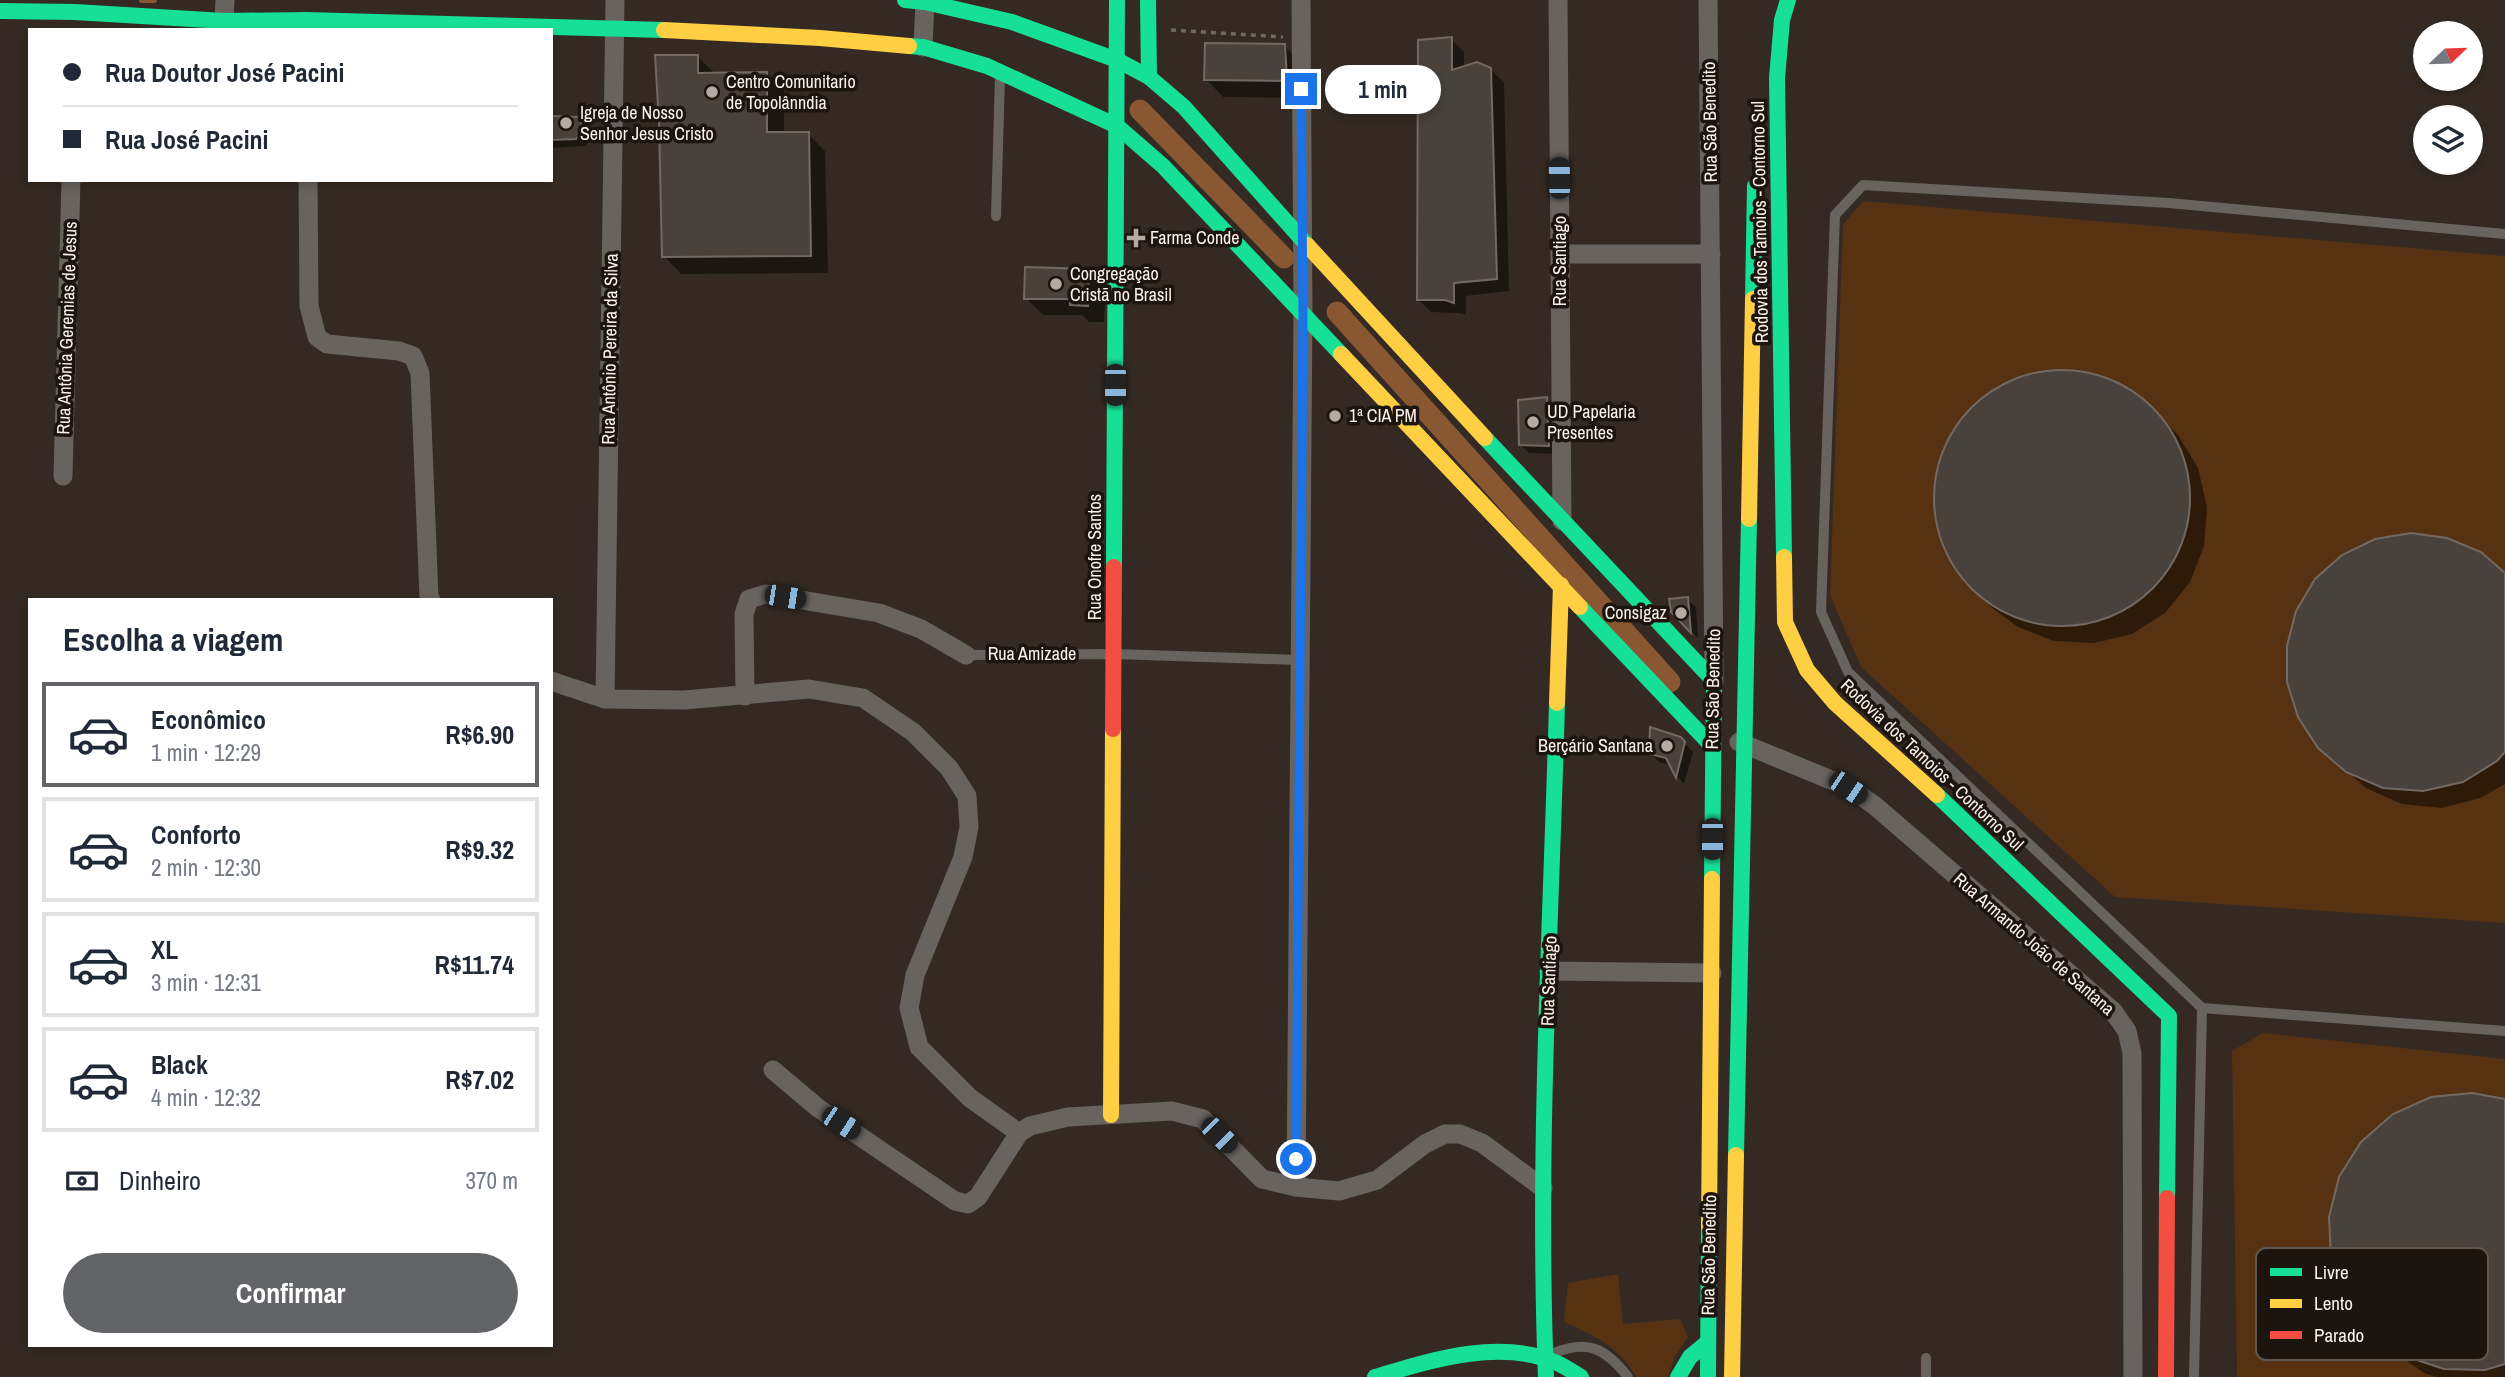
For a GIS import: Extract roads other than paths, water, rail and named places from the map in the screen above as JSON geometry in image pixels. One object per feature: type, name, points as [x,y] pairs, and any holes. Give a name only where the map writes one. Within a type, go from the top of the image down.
[{"type":"main road","points":[[905,0],[925,1],[1012,22],[1117,60],[1149,77],[1184,107],[1302,240],[1562,522],[1714,681]]},
{"type":"main road","name":"Rua Onofre Santos","points":[[1111,1115],[1117,0]]},
{"type":"main road","points":[[1148,0],[1149,77]]},
{"type":"main road","name":"Rodovia dos Tamoios - Contorno Sul","points":[[1788,0],[1782,20],[1777,78],[1785,622],[1807,670],[1835,703],[1946,803],[2169,1016],[2166,1377]]},
{"type":"main road","points":[[0,10],[75,21],[614,28],[820,38],[923,47],[1000,72],[1117,126],[1163,166],[1561,584],[1712,738]]},
{"type":"main road","name":"Rodovia dos Tamoios - Contorno Sul","points":[[1732,1377],[1755,173]]},
{"type":"main road","name":"Rua Santiago","points":[[1546,1377],[1543,1188],[1561,584]]},
{"type":"main road","name":"Rua São Benedito","points":[[1708,1377],[1714,681]]},
{"type":"main road","points":[[1678,1377],[1690,1357],[1708,1342]]},
{"type":"main road","points":[[1375,1377],[1457,1356],[1485,1353],[1546,1357],[1581,1377]]},
{"type":"street","points":[[224,21],[225,0]]},
{"type":"street","name":"Rua Antônio Pereira da Silva","points":[[605,699],[615,0]]},
{"type":"street","points":[[1296,1187],[1303,312],[1301,0]]},
{"type":"street","name":"Rua Santiago","points":[[1558,0],[1562,522]]},
{"type":"street","name":"Rua São Benedito","points":[[1708,0],[1714,681]]},
{"type":"street","points":[[923,47],[925,1]]},
{"type":"street","name":"Rua Antônia Geremias de Jesus","points":[[63,477],[71,182]]},
{"type":"street","points":[[308,182],[309,306],[317,337],[327,344],[399,351],[413,356],[420,373],[430,598]]},
{"type":"street","points":[[1560,254],[1711,254]]},
{"type":"street","name":"Rua Amizade","points":[[746,696],[744,614],[749,599],[766,594],[879,613],[921,629],[967,654]]},
{"type":"street","points":[[553,682],[605,699],[684,700],[809,690],[863,698],[913,732],[949,768],[967,796],[969,827],[963,857],[915,975],[909,1008],[919,1047],[970,1098],[1019,1133]]},
{"type":"street","name":"Rua Armando João de Santana","points":[[1712,738],[1848,788],[1874,805],[2113,1011],[2127,1031],[2132,1053],[2133,1377]]},
{"type":"street","points":[[1549,971],[1712,973]]},
{"type":"street","points":[[774,1070],[818,1108],[955,1201],[968,1204],[978,1197],[1019,1133],[1030,1126],[1068,1118],[1172,1111],[1203,1119],[1262,1179],[1296,1187],[1339,1191],[1361,1187],[1377,1181],[1425,1144],[1444,1134],[1460,1134],[1482,1143],[1543,1188]]},
{"type":"lane","points":[[996,216],[1000,72]]},
{"type":"lane","points":[[2505,234],[2169,203],[1863,185],[1835,215],[1821,612],[1848,672],[2202,1008],[2505,1031]]},
{"type":"lane","name":"Rua Amizade","points":[[967,654],[1114,654],[1299,660]]},
{"type":"lane","points":[[2193,1377],[2202,1008]]},
{"type":"lane","points":[[1546,1357],[1563,1349],[1582,1346],[1597,1349],[1612,1357],[1628,1377]]},
{"type":"lane","points":[[1926,1358],[1926,1377]]},
{"type":"waterway","points":[[142,0],[154,0]]},
{"type":"waterway","points":[[1140,110],[1284,258]]},
{"type":"waterway","points":[[1337,312],[1670,682]]},
{"type":"place","name":"Centro Comunitario de Topolânndia","points":[[712,92]]},
{"type":"place","name":"Igreja de Nosso Senhor Jesus Cristo","points":[[566,123]]},
{"type":"place","name":"Farma Conde","points":[[1136,238]]},
{"type":"place","name":"Congregação Cristã no Brasil","points":[[1056,284]]},
{"type":"place","name":"1ª CIA PM","points":[[1335,416]]},
{"type":"place","name":"UD Papelaria Presentes","points":[[1533,422]]},
{"type":"place","name":"Consigaz","points":[[1681,613]]},
{"type":"place","name":"Berçário Santana","points":[[1667,746]]}]
